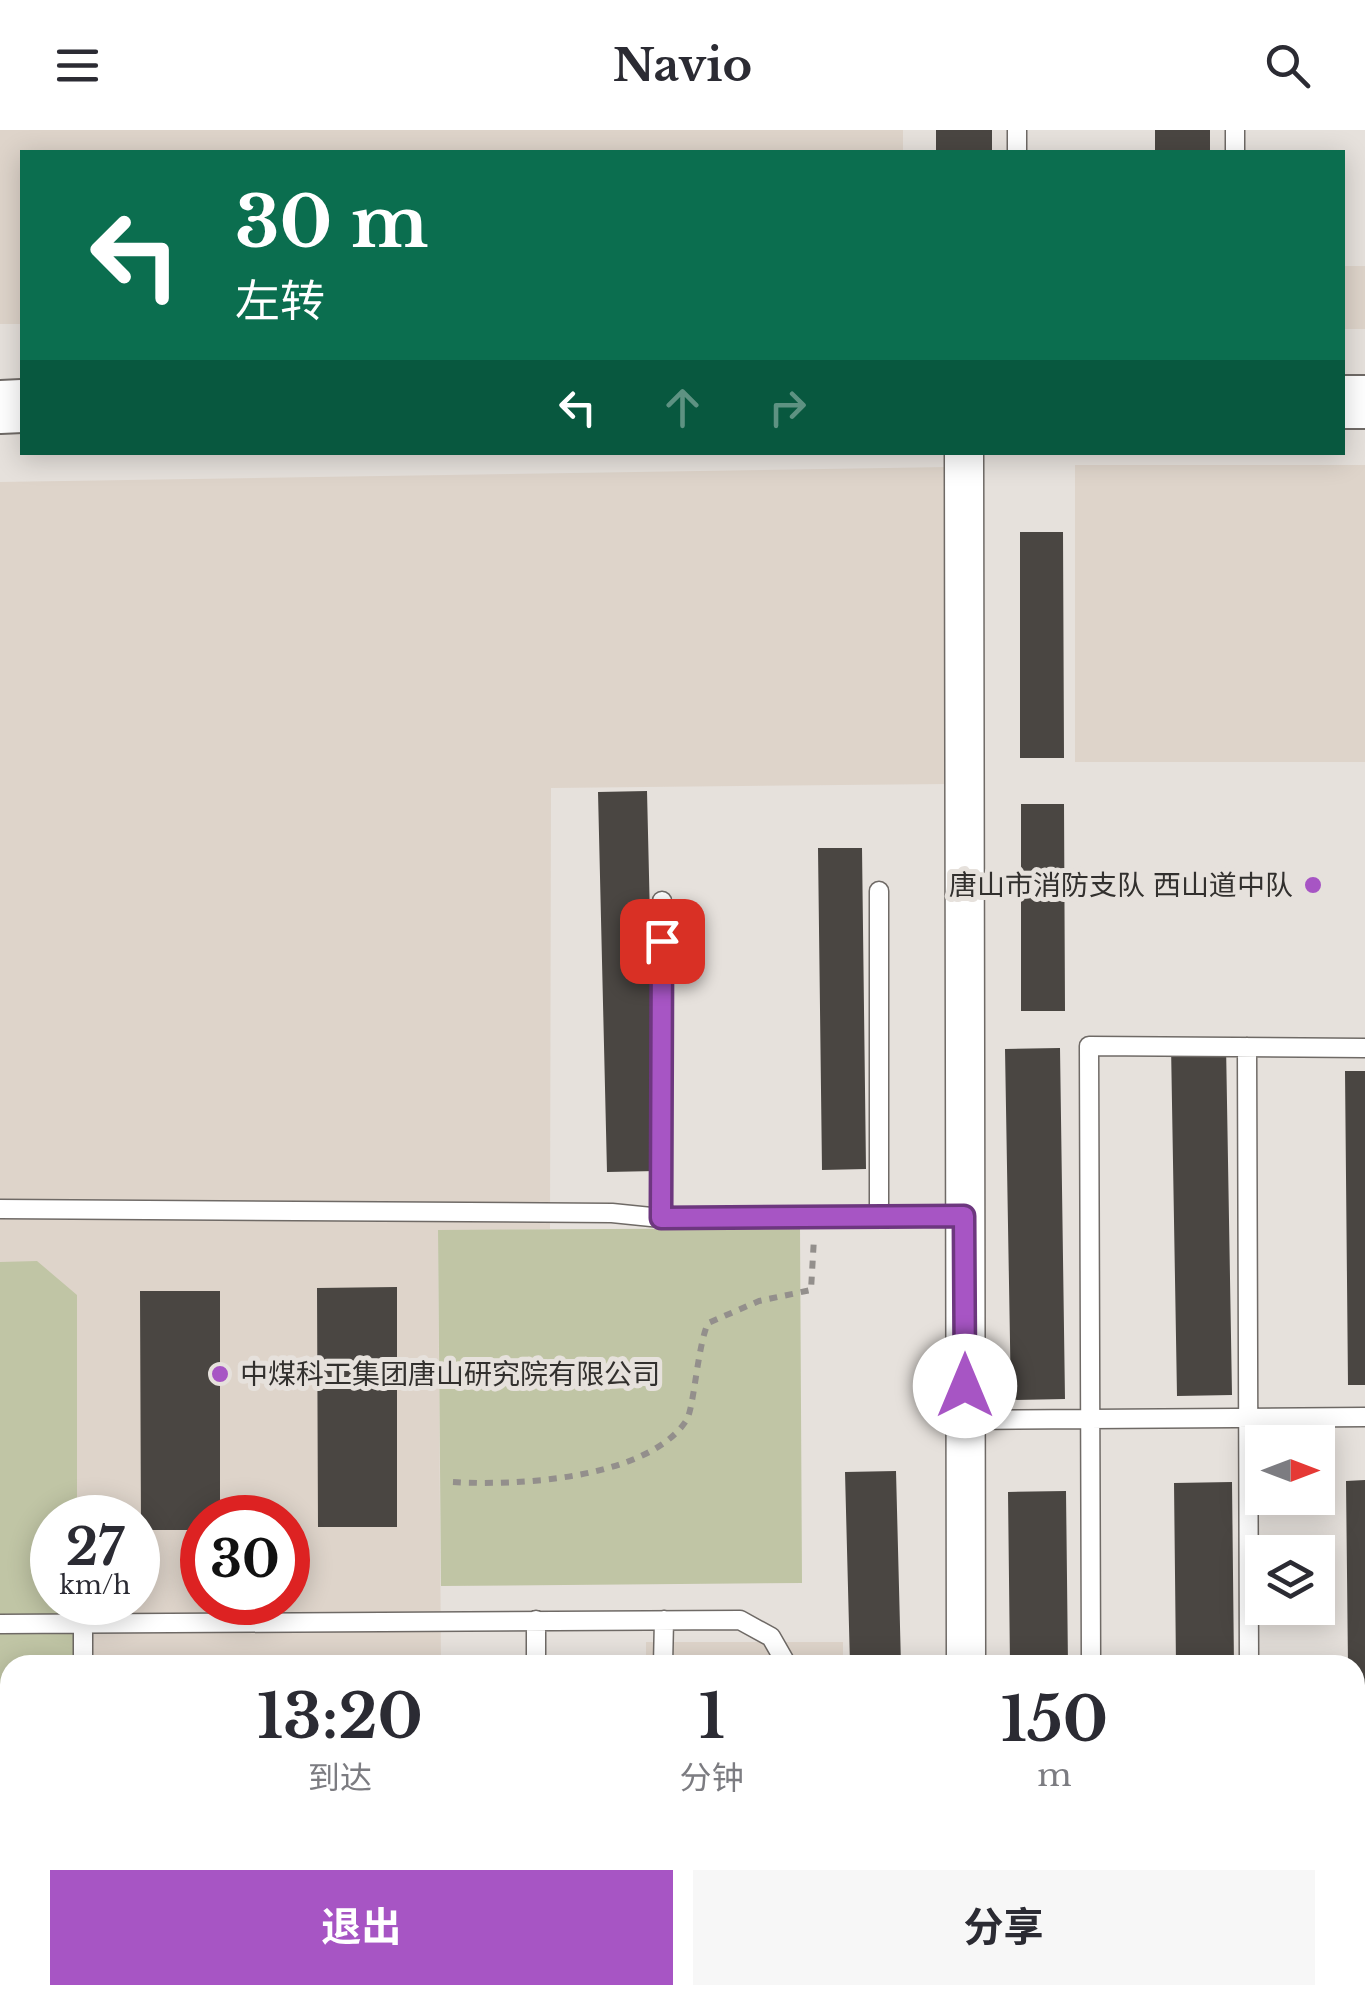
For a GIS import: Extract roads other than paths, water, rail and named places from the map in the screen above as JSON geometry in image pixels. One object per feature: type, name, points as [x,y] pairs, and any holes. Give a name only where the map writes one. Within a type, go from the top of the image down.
[{"type":"street","points":[[964,455],[966,1655]]},
{"type":"lane","points":[[879,890],[879,1217]]},
{"type":"lane","points":[[661,1218],[662,901]]},
{"type":"lane","points":[[1091,1655],[1088,1046],[1365,1048]]},
{"type":"lane","points":[[1247,1047],[1250,1655]]},
{"type":"lane","points":[[0,1209],[612,1213],[661,1218],[964,1216]]},
{"type":"lane","points":[[965,1420],[1365,1417]]},
{"type":"lane","points":[[536,1620],[536,1655]]},
{"type":"lane","points":[[664,1620],[664,1655]]},
{"type":"lane","points":[[160,1622],[740,1620],[770,1636],[782,1655]]},
{"type":"lane","points":[[0,1624],[30,1624]]},
{"type":"lane","points":[[83,1625],[83,1655]]},
{"type":"place","name":"唐山市消防支队 西山道中队","points":[[1313,885]]},
{"type":"place","name":"中煤科工集团唐山研究院有限公司","points":[[220,1374]]}]
